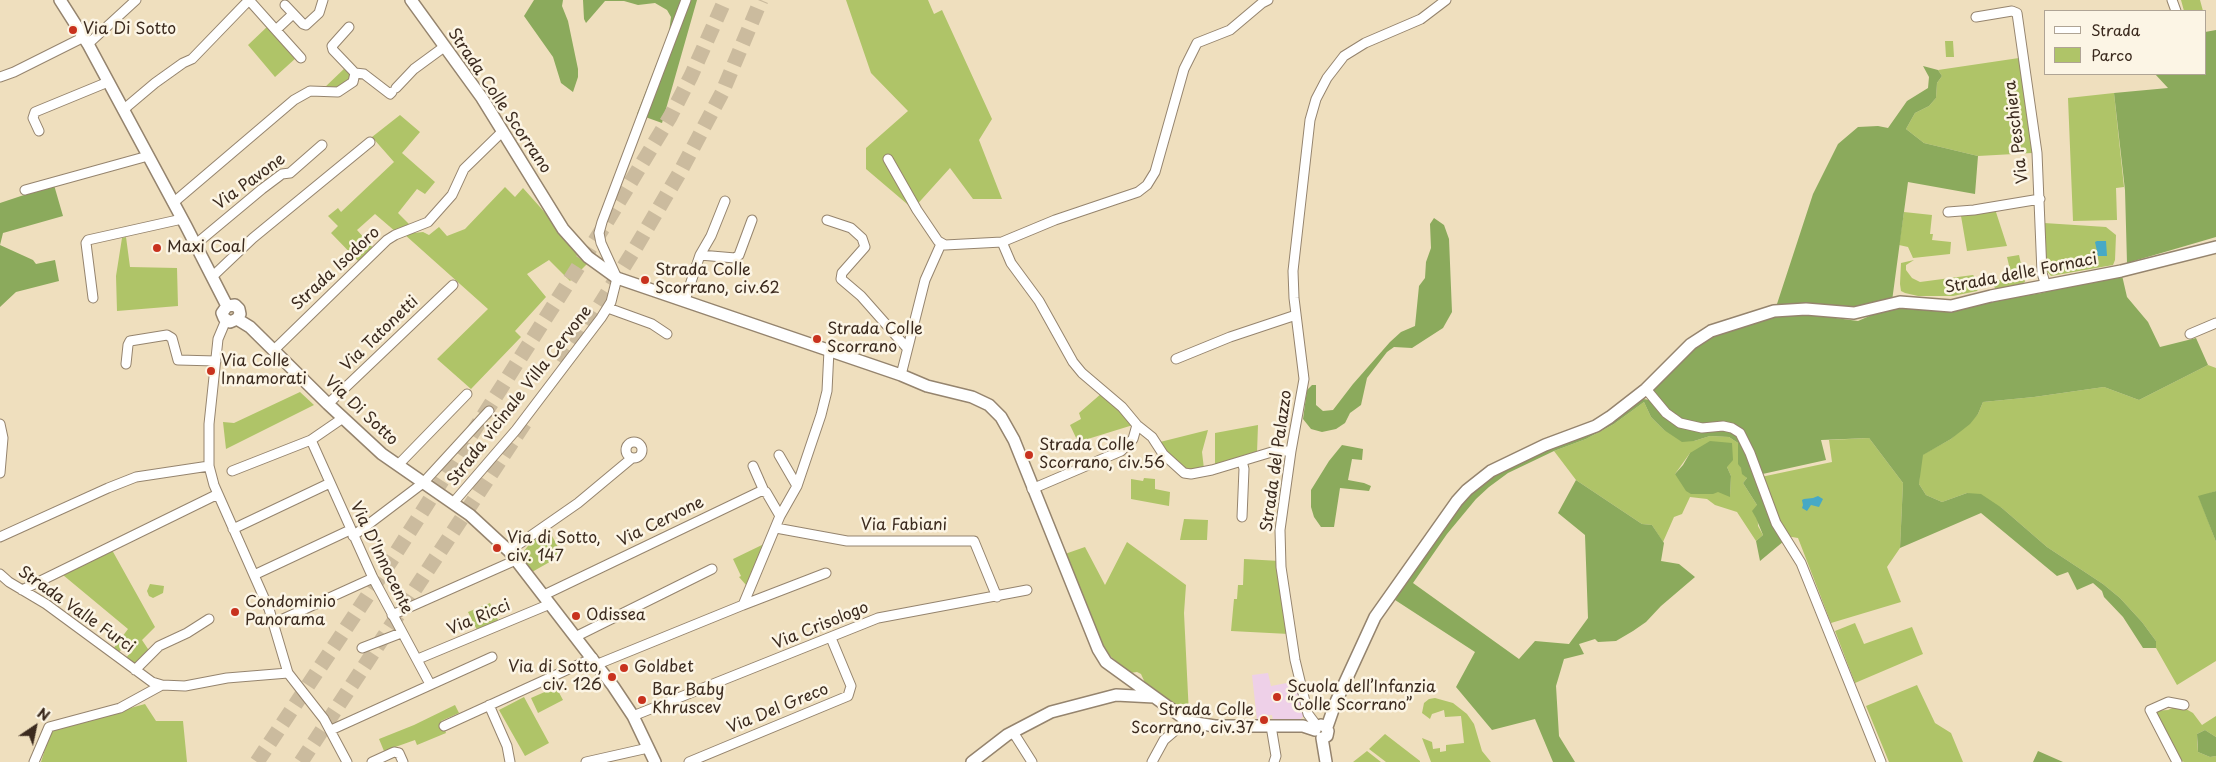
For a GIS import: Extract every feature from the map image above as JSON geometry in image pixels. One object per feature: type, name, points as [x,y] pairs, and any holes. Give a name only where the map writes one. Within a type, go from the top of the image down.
[{"type":"street","points":[[60,0],[86,40],[213,276],[253,238],[370,142]]},
{"type":"street","points":[[0,77],[86,40],[136,0]]},
{"type":"street","points":[[123,110],[155,83],[192,59],[249,0],[301,58]]},
{"type":"street","points":[[285,5],[306,25],[319,13],[323,0]]},
{"type":"street","name":"Strada Colle Scorrano","points":[[411,0],[482,98],[563,229],[588,257],[617,278],[902,375],[927,386],[980,401],[995,411],[1014,440],[1032,489],[1103,658],[1186,721],[1215,726],[1303,726],[1320,729]]},
{"type":"street","points":[[617,278],[600,243],[599,234],[686,0]]},
{"type":"street","points":[[941,244],[1002,242],[1055,220],[1138,192],[1147,185],[1155,172],[1184,69],[1197,42],[1230,30],[1268,0]]},
{"type":"street","name":"Strada del Palazzo","points":[[1320,729],[1308,714],[1295,660],[1281,567],[1280,530],[1291,451],[1304,379],[1293,271],[1310,120],[1316,99],[1327,78],[1344,56],[1365,42],[1421,19],[1446,0]]},
{"type":"street","name":"Via Peschiera","points":[[1976,17],[2012,11],[2016,13],[2037,153],[2042,273],[2046,286]]},
{"type":"street","points":[[274,28],[278,28],[293,14]]},
{"type":"street","points":[[349,27],[332,46],[333,50],[355,73],[364,74],[390,94],[414,69],[444,46]]},
{"type":"street","points":[[173,203],[294,100],[310,91],[338,92],[353,82],[355,73]]},
{"type":"street","points":[[39,131],[33,118],[35,112],[108,82]]},
{"type":"street","name":"Strada Isodoro","points":[[274,350],[387,240],[428,222],[452,195],[464,169],[503,132]]},
{"type":"street","name":"Via Pavone","points":[[196,244],[262,189],[282,174],[290,173],[322,145]]},
{"type":"street","points":[[25,190],[148,156]]},
{"type":"street","points":[[888,159],[917,210],[941,244]]},
{"type":"street","name":"Via Peschiera","points":[[1948,212],[1974,210],[2040,199]]},
{"type":"street","points":[[685,300],[700,254],[711,236],[726,201]]},
{"type":"street","points":[[93,298],[86,243],[88,240],[182,219]]},
{"type":"street","points":[[700,254],[735,258],[739,256],[752,220]]},
{"type":"street","points":[[827,220],[852,228],[862,238],[865,247],[842,273],[841,278],[861,296],[907,348]]},
{"type":"street","points":[[1002,242],[1011,263],[1038,301],[1072,362],[1152,438],[1163,454],[1187,474],[1275,451],[1291,451]]},
{"type":"street","points":[[902,375],[925,280],[941,244]]},
{"type":"street","name":"Strada delle Fornaci","points":[[1320,729],[1330,715],[1375,617],[1457,501],[1467,490],[1491,471],[1545,445],[1596,426],[1627,406],[1701,336],[1722,326],[1774,311],[1806,309],[1854,313],[1900,302],[1951,306],[1990,296],[2121,271],[2216,247]]},
{"type":"street","name":"Via Di Sotto","points":[[213,276],[226,306],[235,305],[239,309],[240,314],[231,320]]},
{"type":"street","name":"Strada vicinale Villa Cervone","points":[[453,503],[516,430],[608,308],[617,278]]},
{"type":"street","name":"Via Tatonetti","points":[[328,404],[453,285]]},
{"type":"street","points":[[608,308],[652,324],[667,334]]},
{"type":"street","points":[[1176,359],[1230,337],[1296,315]]},
{"type":"street","points":[[231,320],[220,332],[209,431],[209,466],[218,494],[274,623],[288,673],[331,730],[347,762]]},
{"type":"street","name":"Via Di Sotto","points":[[231,320],[250,327],[342,418],[398,465],[482,525],[512,555],[596,661],[633,716],[656,762]]},
{"type":"street","points":[[2190,334],[2216,323]]},
{"type":"street","points":[[126,364],[130,341],[167,334],[172,338],[178,360],[216,361]]},
{"type":"street","points":[[743,605],[780,516],[797,486],[821,415],[826,391],[829,350]]},
{"type":"street","points":[[1646,389],[1666,413],[1680,423],[1702,428],[1723,426],[1732,428],[1740,433],[1750,453],[1776,523],[1801,563],[1881,762]]},
{"type":"street","name":"Via Di Sotto","points":[[398,465],[467,394]]},
{"type":"street","points":[[254,575],[351,533],[423,483],[490,411]]},
{"type":"street","points":[[232,471],[310,440],[342,418]]},
{"type":"street","points":[[0,424],[3,438],[0,473]]},
{"type":"street","points":[[1032,489],[1122,451],[1133,439],[1137,425]]},
{"type":"street","name":"Via D'Innocente","points":[[310,440],[373,578],[414,658],[418,659],[430,684]]},
{"type":"street","points":[[780,455],[797,486]]},
{"type":"street","points":[[392,615],[512,555],[632,458]]},
{"type":"street","points":[[1242,461],[1244,468],[1242,517]]},
{"type":"street","points":[[0,537],[136,477],[209,466]]},
{"type":"street","points":[[753,466],[764,491],[780,516]]},
{"type":"street","points":[[233,529],[330,483]]},
{"type":"street","name":"Via Cervone","points":[[547,599],[764,491]]},
{"type":"street","points":[[22,590],[218,494]]},
{"type":"street","name":"Via Fabiani","points":[[776,528],[847,541],[974,541],[997,597]]},
{"type":"street","points":[[576,636],[712,569]]},
{"type":"street","points":[[444,726],[489,705],[596,661],[826,573]]},
{"type":"street","name":"Strada Valle Furci","points":[[0,574],[46,604],[152,682],[162,685],[185,686],[227,678],[288,673]]},
{"type":"street","points":[[274,623],[373,578]]},
{"type":"street","name":"Via Crisologo","points":[[633,716],[878,618],[1028,590]]},
{"type":"street","name":"Via Ricci","points":[[418,659],[547,599]]},
{"type":"street","name":"Strada Valle Furci","points":[[135,670],[159,646],[187,633],[209,619]]},
{"type":"street","points":[[362,648],[401,633]]},
{"type":"street","name":"Via Del Greco","points":[[688,762],[848,696],[851,686],[831,638]]},
{"type":"street","points":[[331,730],[492,657]]},
{"type":"street","points":[[34,762],[49,727],[120,708],[162,685]]},
{"type":"street","points":[[979,760],[1013,732],[1051,712],[1116,695],[1154,697]]},
{"type":"street","points":[[2177,762],[2150,710],[2168,702],[2184,705]]},
{"type":"street","points":[[489,705],[507,746],[510,762]]},
{"type":"street","points":[[1152,762],[1164,740],[1186,721]]},
{"type":"street","points":[[1271,726],[1276,756],[1274,762]]},
{"type":"street","points":[[1320,729],[1326,762]]},
{"type":"street","points":[[1013,732],[1032,762]]},
{"type":"street","points":[[586,762],[648,748]]},
{"type":"street","points":[[372,762],[394,752],[399,753],[403,762]]},
{"type":"shaded area","name":"Scuola dell’Infanzia “Colle Scorrano”","points":[[1268,673],[1271,686],[1297,681],[1305,714],[1299,721],[1273,720],[1272,715],[1263,716],[1263,720],[1257,720],[1252,675]]},
{"type":"green space","points":[[534,0],[563,0],[562,6],[568,21],[578,69],[578,77],[573,92],[561,83],[553,57],[524,16]]},
{"type":"green space","points":[[583,0],[697,0],[662,123],[637,114],[669,32],[671,17],[667,10],[655,3],[638,5],[624,1],[605,1],[586,23]]},
{"type":"green space","points":[[846,0],[928,0],[934,14],[942,10],[992,119],[979,140],[1002,199],[973,199],[950,168],[913,209],[866,169],[866,148],[908,111],[871,73]]},
{"type":"green space","points":[[2181,0],[2200,0],[2203,10],[2184,10]]},
{"type":"green space","points":[[269,25],[297,57],[275,77],[248,45]]},
{"type":"green space","points":[[2216,30],[2216,237],[2127,263],[2125,190],[2114,93],[2168,88],[2156,75],[2206,75],[2206,32]]},
{"type":"green space","points":[[1945,41],[1953,41],[1954,57],[1946,57]]},
{"type":"green space","points":[[2019,58],[2032,153],[1978,156],[1924,143],[1906,129],[1915,113],[1929,106],[1936,98],[1937,83],[1942,76],[1938,70]]},
{"type":"green space","points":[[347,66],[354,74],[340,89],[323,89]]},
{"type":"green space","points":[[1923,66],[1938,70],[1942,76],[1937,83],[1936,98],[1929,106],[1915,113],[1906,129],[1924,143],[1978,156],[1975,194],[1908,182],[1892,301],[1848,310],[1776,307],[1813,194],[1838,144],[1858,127],[1878,126],[1888,128],[1907,101],[1928,88],[1929,77]]},
{"type":"green space","points":[[2114,93],[2124,187],[2116,188],[2117,220],[2073,221],[2068,98]]},
{"type":"green space","points":[[400,115],[420,132],[402,153],[435,182],[425,194],[417,189],[398,213],[409,224],[396,232],[375,214],[357,230],[374,249],[360,263],[331,233],[338,226],[328,216],[338,208],[341,212],[394,162],[372,137]]},
{"type":"green space","points":[[54,185],[63,216],[3,233],[0,245],[0,203]]},
{"type":"green space","points":[[505,187],[515,197],[523,188],[589,262],[570,281],[549,260],[527,274],[546,297],[515,331],[521,337],[471,389],[437,359],[488,309],[404,234],[423,232],[429,235],[439,227],[447,236],[465,229]]},
{"type":"green space","points":[[1995,209],[2007,246],[1967,251],[1961,216]]},
{"type":"green space","points":[[1904,212],[1932,215],[1930,234],[1933,234],[1932,240],[1951,242],[1950,254],[1913,258],[1908,247],[1899,245]]},
{"type":"green space","points":[[1434,218],[1444,225],[1449,239],[1452,312],[1443,328],[1412,348],[1394,347],[1387,352],[1367,378],[1361,405],[1350,413],[1345,423],[1336,429],[1322,432],[1311,429],[1303,419],[1307,390],[1312,385],[1316,385],[1316,405],[1323,411],[1333,410],[1390,342],[1401,332],[1415,326],[1419,286],[1425,278],[1426,262],[1431,248],[1430,224]]},
{"type":"green space","points":[[2044,223],[2106,227],[2116,235],[2113,265],[2051,276],[2044,268]]},
{"type":"green space","points":[[126,237],[130,267],[177,268],[178,306],[117,311],[116,276],[122,238]]},
{"type":"green space","points":[[0,245],[33,260],[36,264],[55,260],[59,281],[16,292],[0,307]]},
{"type":"green space","points":[[2019,255],[2025,282],[2019,285],[1995,289],[1993,281],[2012,278],[2007,257]]},
{"type":"green space","points":[[1914,260],[1906,265],[1906,270],[1912,278],[1920,282],[1973,275],[1977,279],[1979,288],[1977,291],[1953,296],[1918,296],[1905,293],[1901,291],[1900,284],[1901,263]]},
{"type":"green space","points":[[2121,271],[2127,297],[2148,322],[2160,347],[2196,338],[2208,365],[2139,400],[2104,387],[1983,402],[1978,414],[1970,424],[1951,439],[1923,455],[1919,484],[1926,495],[1942,502],[1967,493],[1981,494],[2002,508],[2047,547],[2103,584],[2120,598],[2156,641],[2156,648],[2143,648],[2123,617],[2093,583],[2077,590],[2068,572],[2057,576],[1981,513],[1900,548],[1903,483],[1869,438],[1821,440],[1826,460],[1758,475],[1784,541],[1760,561],[1756,541],[1763,535],[1752,511],[1757,505],[1743,483],[1747,478],[1742,474],[1738,464],[1738,443],[1729,437],[1710,436],[1694,441],[1682,442],[1664,430],[1651,417],[1644,402],[1614,424],[1586,439],[1554,451],[1508,473],[1489,487],[1476,499],[1447,534],[1413,583],[1519,659],[1535,641],[1569,644],[1588,618],[1585,535],[1558,513],[1576,480],[1642,524],[1652,525],[1664,543],[1661,561],[1679,564],[1695,577],[1661,606],[1646,622],[1633,631],[1616,641],[1598,642],[1595,639],[1579,644],[1584,654],[1564,659],[1556,686],[1559,736],[1575,762],[1553,762],[1535,719],[1492,730],[1456,687],[1475,652],[1392,598],[1462,501],[1492,475],[1643,399],[1651,400],[1646,389],[1702,339],[1774,314],[1806,314],[1858,321],[1890,307],[1973,304],[2042,293]]},
{"type":"green space","points":[[2208,365],[2216,368],[2216,491],[2199,497],[2216,542],[2216,661],[2177,685],[2156,648],[2156,641],[2120,598],[2103,584],[2047,547],[2002,508],[1967,493],[1942,502],[1926,495],[1919,484],[1920,467],[1922,455],[1951,439],[1978,414],[1983,402],[2104,387],[2139,400]]},
{"type":"green space","points":[[300,392],[314,405],[226,449],[223,422],[234,423]]},
{"type":"green space","points":[[1102,393],[1117,406],[1133,425],[1078,442],[1070,425],[1081,419],[1079,413]]},
{"type":"green space","points":[[1644,402],[1651,417],[1664,430],[1694,441],[1710,436],[1729,437],[1738,443],[1738,456],[1741,468],[1747,478],[1743,483],[1757,505],[1758,526],[1763,535],[1756,541],[1737,512],[1715,505],[1707,499],[1690,497],[1682,514],[1674,517],[1663,542],[1652,525],[1642,524],[1576,480],[1554,451],[1586,439],[1614,424]],"holes":[[[1690,453],[1727,467],[1731,476],[1730,496],[1675,474]]]},
{"type":"green space","points":[[1258,425],[1257,453],[1215,466],[1215,433]]},
{"type":"green space","points":[[1208,430],[1202,452],[1204,469],[1185,469],[1167,453],[1160,442]]},
{"type":"green space","points":[[1869,438],[1903,483],[1900,548],[1887,567],[1901,602],[1831,623],[1798,538],[1786,536],[1761,477],[1832,462],[1829,440]]},
{"type":"green space","points":[[1710,441],[1732,443],[1733,460],[1727,467],[1731,476],[1730,497],[1718,492],[1713,494],[1691,494],[1686,491],[1675,474],[1690,453]]},
{"type":"green space","points":[[1342,445],[1363,449],[1362,460],[1352,459],[1348,480],[1371,486],[1369,491],[1340,488],[1334,527],[1321,527],[1314,517],[1311,507],[1311,490],[1329,461]]},
{"type":"green space","points":[[1144,478],[1155,479],[1155,489],[1170,492],[1169,506],[1131,499],[1131,479],[1143,481]]},
{"type":"green space","points":[[2216,491],[2216,542],[2198,496]]},
{"type":"green space","points":[[1184,519],[1208,520],[1207,540],[1180,540]]},
{"type":"green space","points":[[549,530],[562,555],[532,572],[524,560],[524,551],[531,542]]},
{"type":"green space","points":[[1127,542],[1186,585],[1184,613],[1189,715],[1186,709],[1180,710],[1146,685],[1141,674],[1137,672],[1130,673],[1109,655],[1098,636],[1062,555],[1085,547],[1105,585]]},
{"type":"green space","points":[[764,544],[746,585],[739,577],[741,576],[733,559]]},
{"type":"green space","points":[[112,550],[155,627],[142,640],[150,652],[135,667],[125,659],[132,651],[126,645],[118,653],[113,649],[128,629],[63,575]]},
{"type":"green space","points":[[1244,559],[1280,561],[1289,634],[1231,631],[1234,599],[1237,599],[1238,585],[1243,585]]},
{"type":"green space","points":[[150,584],[164,586],[163,593],[153,598],[149,596],[147,591]]},
{"type":"green space","points":[[490,603],[499,622],[478,632],[468,612]]},
{"type":"green space","points":[[1855,623],[1864,644],[1912,627],[1923,654],[1855,683],[1835,631]]},
{"type":"green space","points":[[1917,685],[1935,723],[1951,733],[1963,762],[1889,762],[1866,706]]},
{"type":"green space","points":[[556,687],[563,700],[538,713],[531,698]]},
{"type":"green space","points":[[524,697],[549,743],[525,756],[499,710]]},
{"type":"green space","points":[[1435,698],[1453,703],[1467,714],[1474,724],[1482,751],[1491,762],[1431,762],[1422,738],[1432,742],[1433,749],[1440,748],[1440,752],[1446,751],[1446,745],[1464,743],[1461,716],[1445,717],[1444,710],[1432,714],[1430,719],[1422,713],[1424,703],[1429,699]]},
{"type":"green space","points":[[145,704],[156,721],[183,721],[187,762],[41,762],[51,730]]},
{"type":"green space","points":[[455,705],[459,713],[441,721],[446,733],[417,745],[415,740],[384,751],[379,739],[414,725]]},
{"type":"green space","points":[[2179,705],[2193,713],[2202,725],[2216,716],[2216,737],[2205,730],[2197,734],[2197,742],[2198,752],[2210,757],[2216,756],[2216,762],[2184,762],[2178,759],[2152,711],[2168,710]]},
{"type":"green space","points":[[2205,730],[2216,737],[2216,756],[2210,757],[2198,752],[2197,734]]},
{"type":"green space","points":[[1385,734],[1420,762],[1386,762],[1369,749]]},
{"type":"green space","points":[[1367,751],[1381,762],[1353,762]]},
{"type":"green space","points":[[2038,751],[2063,762],[2033,762]]},
{"type":"water","points":[[2106,241],[2107,256],[2098,256],[2095,242]]},
{"type":"water","points":[[1818,496],[1823,499],[1819,507],[1811,505],[1807,511],[1802,508],[1802,500]]},
{"type":"tunnel","points":[[257,762],[394,556],[603,228],[670,117],[691,76],[725,0]]},
{"type":"tunnel","points":[[563,364],[680,172],[722,93],[761,0]]},
{"type":"tunnel","points":[[301,762],[526,421]]},
{"type":"place","name":"Via Di Sotto","points":[[73,30]]},
{"type":"place","name":"Maxi Coal","points":[[157,248]]},
{"type":"place","name":"Strada Colle Scorrano, civ.62","points":[[645,280]]},
{"type":"place","name":"Strada Colle Scorrano","points":[[817,339]]},
{"type":"place","name":"Via Colle Innamorati","points":[[211,371]]},
{"type":"place","name":"Strada Colle Scorrano, civ.56","points":[[1029,455]]},
{"type":"place","name":"Via di Sotto, civ. 147","points":[[497,548]]},
{"type":"place","name":"Condominio Panorama","points":[[235,612]]},
{"type":"place","name":"Odissea","points":[[576,616]]},
{"type":"place","name":"Goldbet","points":[[624,668]]},
{"type":"place","name":"Via di Sotto, civ. 126","points":[[612,677]]},
{"type":"place","name":"Scuola dell’Infanzia “Colle Scorrano”","points":[[1277,697]]},
{"type":"place","name":"Bar Baby Khruscev","points":[[642,700]]},
{"type":"place","name":"Strada Colle Scorrano, civ.37","points":[[1264,720]]}]
